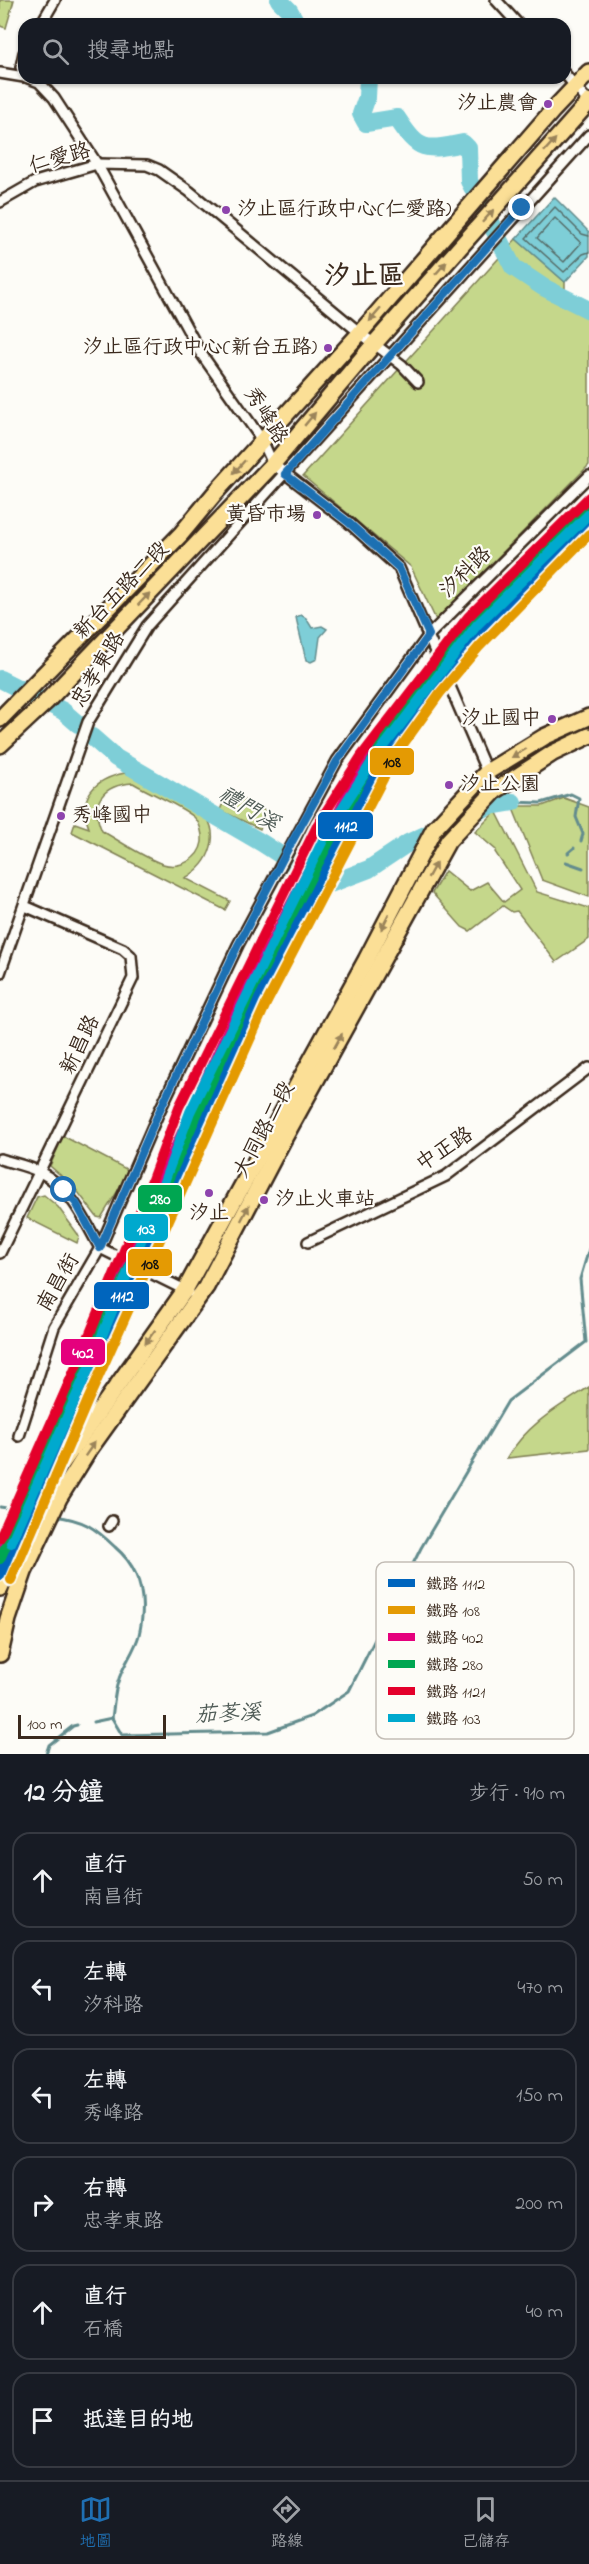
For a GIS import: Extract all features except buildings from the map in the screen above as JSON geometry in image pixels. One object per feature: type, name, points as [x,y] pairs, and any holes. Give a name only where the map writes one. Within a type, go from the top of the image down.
[{"type":"main road","name":"新台五路二段","points":[[0,719],[178,538],[262,440],[360,333],[589,72]]},
{"type":"main road","name":"新台五路二段","points":[[0,746],[279,469],[374,344],[589,102]]},
{"type":"main road","name":"大同路二段","points":[[0,1588],[43,1490],[185,1290],[366,960],[434,830],[487,772],[544,737],[589,717]]},
{"type":"main road","name":"大同路二段","points":[[0,1654],[8,1619],[24,1572],[59,1498],[89,1450],[199,1298],[283,1140],[448,841],[495,791],[553,753],[589,736]]},
{"type":"main road","points":[[434,830],[448,841]]},
{"type":"street","points":[[44,18],[55,0]]},
{"type":"street","points":[[496,0],[513,18]]},
{"type":"street","points":[[0,73],[18,75]]},
{"type":"street","points":[[571,81],[589,102]]},
{"type":"street","name":"秀峰路","points":[[41,84],[54,98],[97,164],[200,352],[262,440],[279,469],[348,522],[399,568],[495,791]]},
{"type":"street","name":"忠孝東路","points":[[0,973],[88,722],[147,626],[279,469],[390,356],[589,135]]},
{"type":"street","name":"仁愛路","points":[[0,202],[35,182],[97,164],[147,165],[159,170],[189,191],[390,356],[418,382]]},
{"type":"street","name":"汐科路","points":[[100,1248],[158,1114],[267,890],[337,761],[429,635],[589,476]]},
{"type":"street","name":"新昌路","points":[[0,1253],[133,978],[132,956],[123,949],[25,906]]},
{"type":"street","name":"中正路","points":[[308,1242],[446,1176],[589,1068]]},
{"type":"street","name":"南昌街","points":[[0,1159],[40,1172],[76,1203],[100,1248],[54,1327],[19,1436]]},
{"type":"street","points":[[100,1248],[199,1298]]},
{"type":"green space","points":[[0,0],[14,0],[6,28],[0,26]]},
{"type":"green space","points":[[516,239],[565,282],[565,293],[589,304],[589,465],[436,620],[411,567],[303,476]]},
{"type":"green space","points":[[125,773],[134,774],[200,809],[211,828],[211,847],[202,865],[185,878],[230,901],[225,910],[72,832],[75,823],[89,828],[85,807],[87,799],[97,785]],"holes":[[[133,783],[196,819],[201,829],[202,842],[193,858],[182,864],[163,864],[140,854],[102,831],[97,812],[101,797],[114,787]]]},
{"type":"green space","points":[[228,792],[268,812],[260,829],[220,810]]},
{"type":"green space","points":[[564,798],[589,807],[589,897],[542,880],[512,806],[542,806]]},
{"type":"green space","name":"汐止公園","points":[[496,811],[537,892],[589,908],[589,939],[556,962],[517,911],[512,912],[503,906],[470,931],[462,927],[432,893],[445,871],[470,891],[487,882],[504,902],[520,890],[495,852],[496,850],[475,832]]},
{"type":"green space","points":[[63,1136],[130,1171],[101,1218],[97,1217],[75,1188],[50,1166]]},
{"type":"green space","points":[[44,1195],[58,1207],[77,1233],[79,1237],[77,1243],[27,1218],[37,1197]]},
{"type":"green space","points":[[589,1387],[589,1449],[507,1458],[533,1426]]},
{"type":"water","points":[[554,197],[589,232],[589,256],[565,282],[516,239]]},
{"type":"water","points":[[301,615],[306,618],[312,628],[322,626],[327,629],[320,637],[317,659],[311,662],[306,660],[297,622],[296,617]]},
{"type":"waterway","points":[[279,0],[294,18]]},
{"type":"waterway","points":[[368,84],[367,97],[361,114],[366,123],[397,118],[411,137],[418,143],[431,148],[463,143],[468,148],[469,181],[513,267],[543,287],[589,310]]},
{"type":"waterway","name":"禮門溪","points":[[0,679],[63,711],[78,724]]},
{"type":"waterway","name":"禮門溪","points":[[92,737],[116,758],[262,843],[327,885],[369,869],[408,843],[489,806],[513,802]]},
{"type":"waterway","name":"禮門溪","points":[[513,802],[541,803],[571,794],[579,798],[576,817],[583,834],[581,841]]},
{"type":"waterway","name":"禮門溪","points":[[568,853],[574,848]]},
{"type":"waterway","name":"禮門溪","points":[[566,862],[583,868]]},
{"type":"waterway","name":"茄苳溪","points":[[414,1562],[508,1401],[586,1342],[580,1279],[589,1249]]},
{"type":"waterway","name":"茄苳溪","points":[[0,1507],[28,1511]]},
{"type":"waterway","name":"茄苳溪","points":[[55,1516],[81,1522],[101,1534],[124,1556],[137,1576],[142,1598],[139,1635],[120,1676],[112,1718],[122,1735],[268,1732],[312,1716],[349,1691],[376,1637]]},
{"type":"waterway","points":[[93,1722],[112,1718]]},
{"type":"waterway","points":[[46,1754],[49,1745],[77,1725]]},
{"type":"rail line","name":"1121","points":[[0,1538],[79,1360],[141,1209],[179,1107],[318,824],[362,755],[468,617],[589,497]]},
{"type":"rail line","name":"280","points":[[0,1559],[250,995],[365,773],[396,721],[453,647],[589,506]]},
{"type":"rail line","name":"402","points":[[0,1544],[66,1390],[244,994],[375,742],[421,679],[461,631],[580,509]]},
{"type":"rail line","name":"103","points":[[11,1543],[90,1365],[152,1214],[190,1112],[328,830],[372,762],[477,625],[589,514]]},
{"type":"rail line","name":"1112","points":[[0,1575],[77,1395],[255,999],[386,748],[431,686],[470,639],[589,517]]},
{"type":"rail line","name":"108","points":[[11,1580],[88,1400],[266,1004],[396,754],[440,693],[479,647],[589,534]]},
{"type":"place","name":"汐止農會","points":[[548,104]]},
{"type":"place","name":"汐止區行政中心(仁愛路)","points":[[226,210]]},
{"type":"place","name":"汐止區行政中心(新台五路)","points":[[328,348]]},
{"type":"place","name":"黃昏市場","points":[[317,515]]},
{"type":"place","name":"汐止國中","points":[[552,719]]},
{"type":"place","name":"汐止公園","points":[[449,785]]},
{"type":"place","name":"秀峰國中","points":[[61,816]]},
{"type":"place","name":"汐止","points":[[209,1193]]},
{"type":"place","name":"汐止火車站","points":[[264,1200]]},
{"type":"district","name":"汐止區","points":[[364,277]]},
{"type":"route","points":[[64,1190],[76,1203],[100,1248],[158,1114],[238,945],[288,849],[337,761],[429,635],[399,568],[348,522],[285,474],[522,208]]}]
